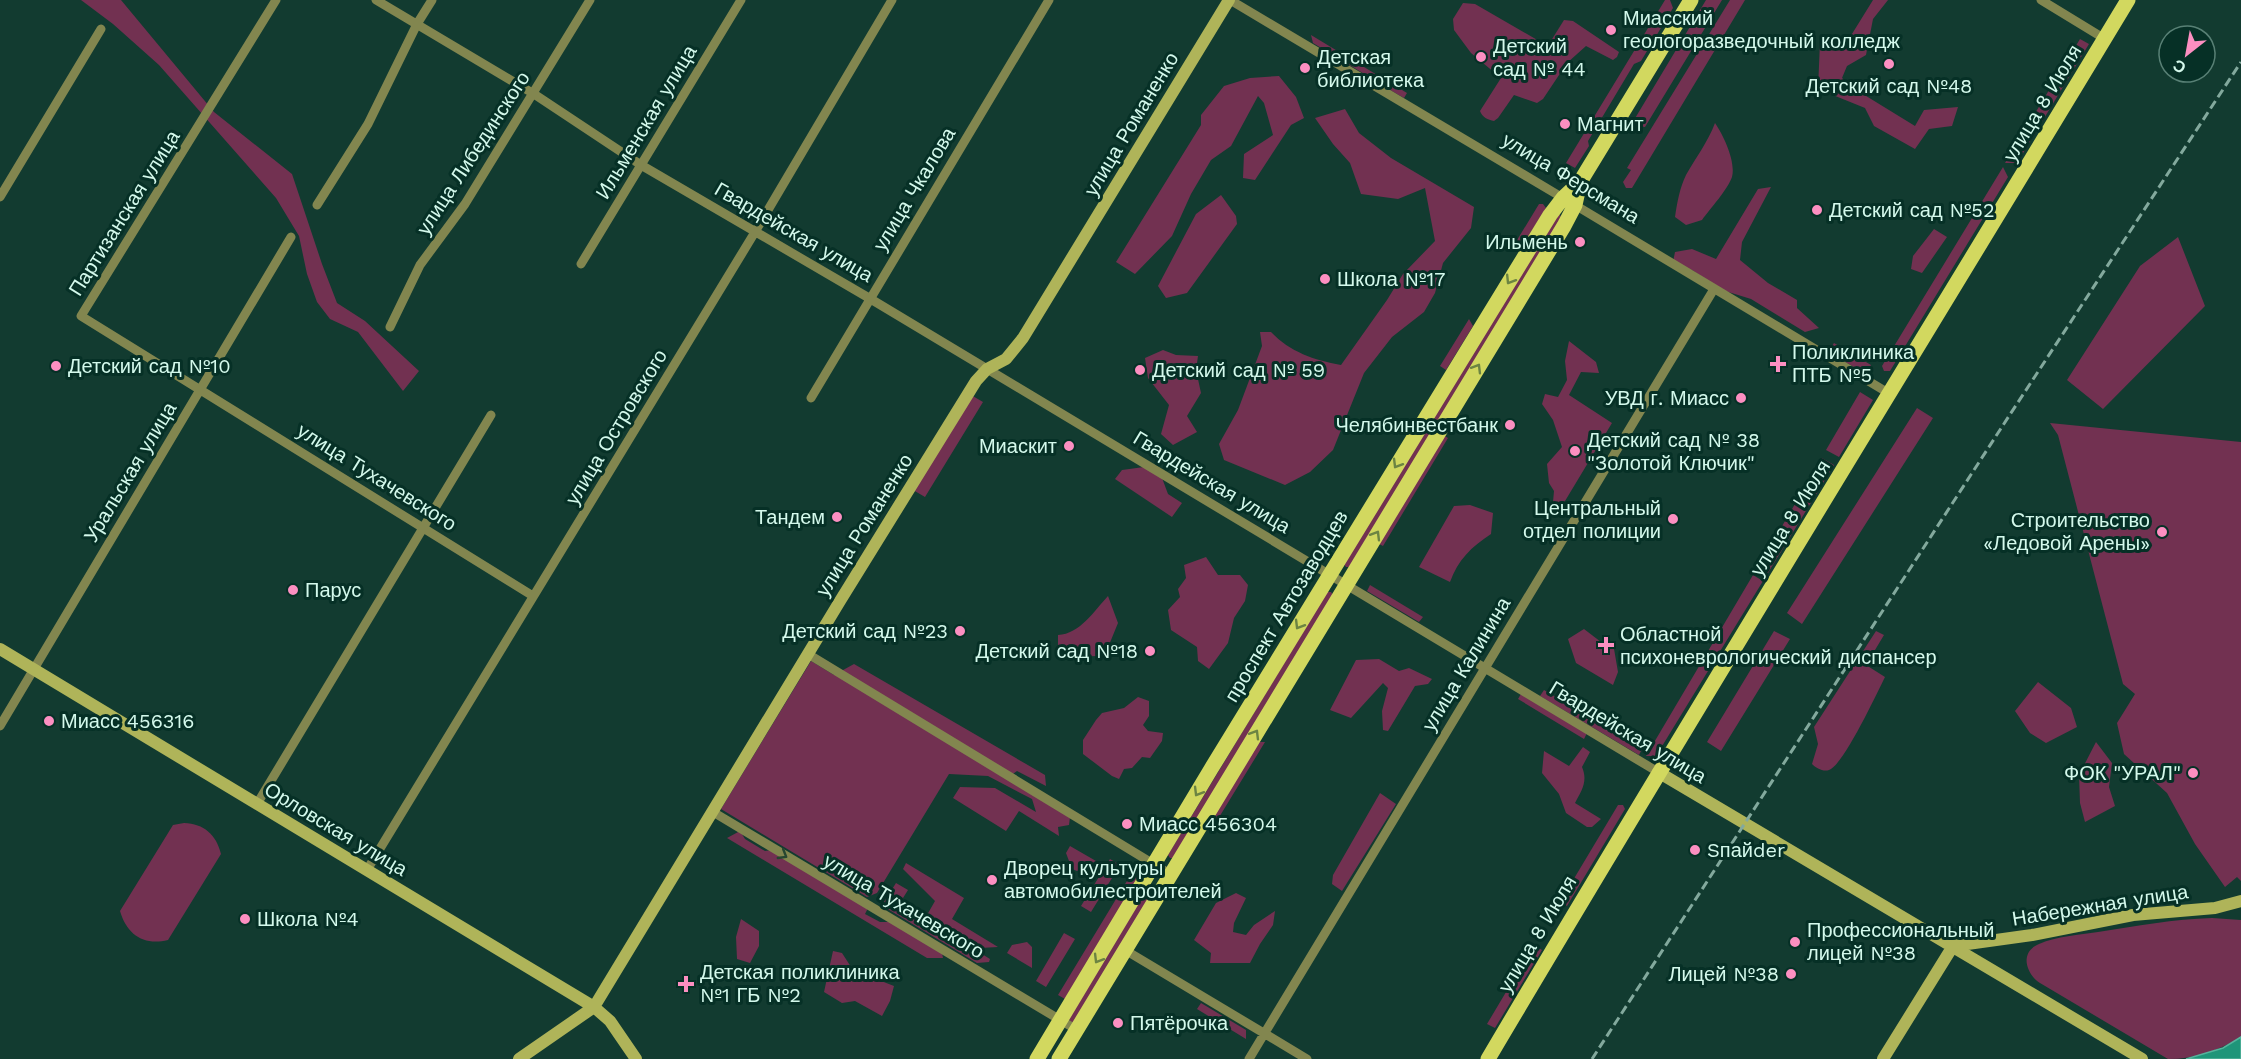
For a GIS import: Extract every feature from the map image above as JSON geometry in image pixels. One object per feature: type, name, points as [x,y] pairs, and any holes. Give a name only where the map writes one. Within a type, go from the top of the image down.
[{"type":"main road","name":"проспект Автозаводцев","points":[[1059,1059],[1551,246],[1569,201],[1691,0]]},
{"type":"main road","name":"улица 8 Июля","points":[[1488,1059],[1658,772],[2128,0]]},
{"type":"main road","name":"проспект Автозаводцев","points":[[1037,1059],[1532,244],[1569,201]]},
{"type":"street","name":"Партизанская улица","points":[[81,316],[276,0]]},
{"type":"street","name":"Гвардейская улица","points":[[376,0],[534,94],[641,165],[870,298],[1485,669],[2142,1059]]},
{"type":"street","points":[[317,205],[368,124],[417,24],[432,0]]},
{"type":"street","name":"улица Либединского","points":[[390,327],[420,265],[465,204],[590,0]]},
{"type":"street","name":"Ильменская улица","points":[[581,264],[741,0]]},
{"type":"street","name":"улица Островского","points":[[367,870],[755,232],[892,0]]},
{"type":"street","name":"улица Чкалова","points":[[811,398],[1049,0]]},
{"type":"street","name":"улица Ферсмана","points":[[1229,0],[1890,394]]},
{"type":"street","name":"улица Романенко","points":[[519,1059],[594,1007],[976,381],[987,369],[1006,359],[1023,338],[1229,0]]},
{"type":"street","points":[[2041,0],[2105,39]]},
{"type":"street","points":[[0,197],[101,29]]},
{"type":"street","name":"Уральская улица","points":[[0,726],[291,237]]},
{"type":"street","name":"улица Калинина","points":[[1249,1059],[1714,289]]},
{"type":"street","name":"улица Тухачевского","points":[[81,316],[533,596]]},
{"type":"street","points":[[257,804],[491,415]]},
{"type":"street","name":"Орловская улица","points":[[0,649],[594,1007],[610,1022],[636,1059]]},
{"type":"street","points":[[808,654],[1170,874]]},
{"type":"street","name":"улица Тухачевского","points":[[712,812],[1077,1030]]},
{"type":"street","name":"Набережная улица","points":[[1953,946],[2032,935],[2133,915],[2215,908],[2241,901]]},
{"type":"street","points":[[1883,1059],[1953,946]]},
{"type":"street","points":[[1125,950],[1307,1059]]},
{"type":"shaded area","points":[[81,0],[121,0],[214,112],[292,174],[337,303],[365,321],[419,371],[403,391],[358,332],[330,319],[317,302],[307,274],[299,236],[276,198],[159,65],[113,24]]},
{"type":"shaded area","points":[[1665,0],[1670,0],[1673,8],[1641,61],[1634,64],[1588,141],[1589,146],[1575,168],[1566,163]]},
{"type":"shaded area","points":[[1706,0],[1722,0],[1645,127],[1631,125]]},
{"type":"shaded area","points":[[1730,0],[1745,0],[1632,188],[1626,188],[1623,182],[1631,170],[1627,168]]},
{"type":"shaded area","points":[[1873,0],[1888,0],[1873,19],[1866,55],[1847,66],[1842,78],[1858,91],[1915,126],[1924,110],[1958,107],[1952,126],[1929,129],[1915,149],[1874,126],[1865,108],[1818,89],[1820,42],[1847,42]]},
{"type":"shaded area","points":[[1463,3],[1475,4],[1546,45],[1549,44],[1564,20],[1573,21],[1619,52],[1613,60],[1586,46],[1567,63],[1543,99],[1537,103],[1514,95],[1498,118],[1494,121],[1490,120],[1480,111],[1501,78],[1471,53],[1454,30],[1453,19]]},
{"type":"shaded area","points":[[1311,35],[1407,93],[1404,98],[1385,87],[1385,82],[1375,76],[1371,78],[1313,43]]},
{"type":"shaded area","points":[[2080,39],[2089,44],[2017,163],[2005,163]]},
{"type":"shaded area","points":[[1279,76],[1296,97],[1304,118],[1291,125],[1255,180],[1243,178],[1244,154],[1273,135],[1264,103],[1258,96],[1231,146],[1211,160],[1191,194],[1172,236],[1135,274],[1116,262],[1201,125],[1201,115],[1224,86],[1250,78]]},
{"type":"shaded area","points":[[1345,109],[1359,133],[1391,158],[1474,207],[1471,228],[1443,263],[1435,293],[1424,312],[1392,337],[1364,373],[1333,450],[1310,472],[1285,485],[1224,460],[1219,444],[1238,410],[1262,346],[1260,332],[1271,332],[1286,345],[1303,354],[1341,365],[1403,274],[1435,241],[1425,188],[1398,199],[1361,194],[1350,163],[1315,118]]},
{"type":"shaded area","points":[[1715,123],[1731,157],[1732,177],[1702,220],[1686,225],[1675,217],[1680,190]]},
{"type":"shaded area","points":[[2003,167],[2008,177],[1890,371],[1884,371],[1882,366]]},
{"type":"shaded area","points":[[1771,187],[1742,242],[1740,260],[1768,283],[1797,300],[1797,308],[1819,328],[1805,332],[1751,299],[1722,290],[1692,270],[1672,267],[1675,252],[1692,249],[1716,259],[1758,189]]},
{"type":"shaded area","points":[[1221,195],[1236,216],[1237,224],[1187,293],[1166,298],[1158,286],[1196,214]]},
{"type":"shaded area","points":[[1539,204],[1543,204],[1546,208],[1521,248],[1511,250]]},
{"type":"shaded area","points":[[1556,215],[1560,215],[1562,219],[1349,567],[1346,567],[1344,564]]},
{"type":"shaded area","points":[[1934,229],[1947,237],[1922,273],[1911,269],[1913,256]]},
{"type":"shaded area","points":[[2178,237],[2205,306],[2103,409],[2067,380],[2140,266]]},
{"type":"shaded area","points":[[1469,319],[1473,326],[1446,370],[1440,366]]},
{"type":"shaded area","points":[[1569,341],[1596,362],[1599,373],[1581,372],[1569,395],[1612,423],[1562,506],[1553,502],[1554,491],[1549,483],[1547,464],[1562,447],[1553,420],[1542,404],[1545,394],[1558,397],[1567,380],[1565,361]]},
{"type":"shaded area","points":[[1834,343],[1871,365],[1866,374],[1828,352]]},
{"type":"shaded area","points":[[1163,350],[1176,355],[1198,356],[1196,370],[1201,393],[1187,416],[1197,432],[1173,445],[1161,434],[1169,405],[1148,378],[1145,358]]},
{"type":"shaded area","points":[[1860,392],[1873,400],[1839,457],[1826,450]]},
{"type":"shaded area","points":[[971,395],[983,402],[925,497],[913,490]]},
{"type":"shaded area","points":[[1917,408],[1933,418],[1802,624],[1787,613]]},
{"type":"shaded area","name":"Строительство «Ледовой Арены»","points":[[2050,423],[2241,442],[2241,881],[2237,877],[2225,887],[2195,844],[2167,793],[2124,754],[2117,723],[2135,694],[2123,684],[2058,435]]},
{"type":"shaded area","points":[[1443,435],[1448,438],[1383,546],[1377,543]]},
{"type":"shaded area","points":[[1822,458],[1834,465],[1768,573],[1758,567]]},
{"type":"shaded area","points":[[1144,467],[1162,478],[1168,494],[1182,503],[1172,517],[1115,479],[1122,470]]},
{"type":"shaded area","points":[[1470,505],[1493,513],[1491,534],[1466,555],[1450,582],[1419,567],[1454,506]]},
{"type":"shaded area","points":[[1206,557],[1218,575],[1240,575],[1248,585],[1245,601],[1234,618],[1228,643],[1209,669],[1198,661],[1197,647],[1171,630],[1168,610],[1180,597],[1178,589],[1186,578],[1184,565]]},
{"type":"shaded area","points":[[1753,575],[1763,581],[1656,756],[1646,756]]},
{"type":"shaded area","points":[[1370,585],[1423,617],[1419,622],[1367,591]]},
{"type":"shaded area","points":[[1327,592],[1333,595],[1173,858],[1170,858],[1168,855]]},
{"type":"shaded area","points":[[1108,596],[1118,623],[1109,645],[1098,656],[1068,657],[1058,645],[1058,635],[1066,634],[1080,626]]},
{"type":"shaded area","points":[[1584,629],[1601,642],[1613,643],[1618,672],[1613,685],[1576,663],[1568,639]]},
{"type":"shaded area","points":[[1774,631],[1790,639],[1721,751],[1707,742]]},
{"type":"shaded area","points":[[1876,631],[1884,635],[1866,665],[1885,677],[1843,756],[1829,770],[1820,769],[1812,764],[1818,744],[1814,727]]},
{"type":"shaded area","points":[[1379,659],[1399,671],[1409,668],[1432,679],[1428,684],[1415,686],[1388,731],[1383,730],[1382,711],[1388,688],[1383,683],[1351,718],[1330,710],[1356,660]]},
{"type":"shaded area","points":[[811,661],[834,675],[854,664],[1045,775],[1046,786],[1017,771],[1010,776],[1070,817],[1069,825],[1058,827],[1059,836],[1019,811],[1006,831],[953,798],[960,787],[995,788],[1036,812],[1032,799],[988,776],[949,774],[877,893],[867,897],[721,809]]},
{"type":"shaded area","points":[[2038,682],[2071,708],[2077,727],[2046,743],[2030,733],[2015,711]]},
{"type":"shaded area","points":[[1544,690],[1642,749],[1639,755],[1540,696]]},
{"type":"shaded area","points":[[1521,694],[1587,733],[1584,739],[1518,699]]},
{"type":"shaded area","points":[[1138,697],[1149,701],[1149,716],[1143,725],[1148,731],[1163,733],[1162,741],[1150,758],[1142,757],[1132,768],[1124,769],[1119,779],[1083,754],[1083,740],[1102,713],[1124,708]]},
{"type":"shaded area","points":[[1258,742],[1265,742],[1218,819],[1215,819],[1213,816]]},
{"type":"shaded area","points":[[2096,742],[2112,763],[2109,787],[2115,806],[2085,822],[2080,803],[2079,775]]},
{"type":"shaded area","points":[[1583,747],[1590,752],[1582,767],[1584,781],[1575,803],[1601,819],[1592,827],[1587,827],[1566,813],[1559,794],[1542,773],[1544,751],[1569,766]]},
{"type":"shaded area","points":[[1380,793],[1396,804],[1342,891],[1332,884],[1333,875]]},
{"type":"shaded area","points":[[1618,805],[1623,805],[1625,809],[1567,906],[1560,902]]},
{"type":"shaded area","points":[[184,823],[198,825],[208,831],[216,841],[221,854],[168,940],[144,940],[127,927],[120,911],[173,825]]},
{"type":"shaded area","points":[[740,831],[745,839],[765,851],[772,850],[868,908],[865,914],[880,922],[890,922],[942,953],[943,958],[927,958],[727,838]]},
{"type":"shaded area","points":[[1070,846],[1096,861],[1077,871],[1072,869],[1066,853]]},
{"type":"shaded area","points":[[1110,859],[1120,865],[1091,912],[1081,906]]},
{"type":"shaded area","points":[[906,863],[964,898],[952,919],[998,947],[980,948],[927,915],[935,901],[903,869]]},
{"type":"shaded area","points":[[1133,871],[1140,875],[1065,999],[1058,995]]},
{"type":"shaded area","points":[[896,883],[908,890],[898,906],[908,911],[909,909],[990,959],[989,962],[977,963],[886,908],[884,902]]},
{"type":"shaded area","points":[[1148,887],[1153,891],[1074,1022],[1070,1022],[1069,1019]]},
{"type":"shaded area","points":[[1236,893],[1246,898],[1234,923],[1233,932],[1246,935],[1254,925],[1275,911],[1273,925],[1250,963],[1210,963],[1211,953],[1194,940],[1216,903]]},
{"type":"shaded area","points":[[2212,918],[2241,920],[2241,1037],[2197,1056],[2168,1059],[2040,983],[2028,969],[2029,952],[2039,944],[2053,939],[2155,923]]},
{"type":"shaded area","points":[[741,919],[759,931],[759,946],[750,963],[737,959],[736,937]]},
{"type":"shaded area","points":[[1064,933],[1075,939],[1046,987],[1036,981]]},
{"type":"shaded area","points":[[1027,942],[1032,947],[1032,968],[1007,953],[1012,945]]},
{"type":"shaded area","points":[[1534,945],[1542,950],[1495,1028],[1487,1024]]},
{"type":"shaded area","points":[[833,951],[842,953],[853,970],[894,986],[890,1001],[882,1016],[855,1001],[842,1003],[824,992]]},
{"type":"shaded area","points":[[1201,1003],[1246,1030],[1246,1039],[1197,1009]]},
{"type":"shaded area","points":[[2241,1037],[2241,1059],[2186,1059],[2223,1048]]},
{"type":"railway","points":[[1592,1059],[2241,62]]},
{"type":"place","name":"Миасский геологоразведочный колледж","points":[[1611,30]]},
{"type":"place","name":"Детский сад № 44","points":[[1481,57]]},
{"type":"place","name":"Детский сад №48","points":[[1889,64]]},
{"type":"place","name":"Детская библиотека","points":[[1305,68]]},
{"type":"place","name":"Магнит","points":[[1565,124]]},
{"type":"place","name":"Детский сад №52","points":[[1817,210]]},
{"type":"place","name":"Ильмень","points":[[1580,242]]},
{"type":"place","name":"Школа №17","points":[[1325,279]]},
{"type":"place","name":"Поликлиника ПТБ №5","points":[[1778,364]]},
{"type":"place","name":"Детский сад №10","points":[[56,366]]},
{"type":"place","name":"Детский сад № 59","points":[[1140,370]]},
{"type":"place","name":"УВД г. Миасс","points":[[1741,398]]},
{"type":"place","name":"Челябинвестбанк","points":[[1510,425]]},
{"type":"place","name":"Миаскит","points":[[1069,446]]},
{"type":"place","name":"Детский сад № 38 \"Золотой Ключик\"","points":[[1575,451]]},
{"type":"place","name":"Тандем","points":[[837,517]]},
{"type":"place","name":"Центральный отдел полиции","points":[[1673,519]]},
{"type":"place","name":"Строительство «Ледовой Арены»","points":[[2162,532]]},
{"type":"place","name":"Парус","points":[[293,590]]},
{"type":"place","name":"Детский сад №23","points":[[960,631]]},
{"type":"place","name":"Областной психоневрологический диспансер","points":[[1606,645]]},
{"type":"place","name":"Детский сад №18","points":[[1150,651]]},
{"type":"place","name":"Миасс 456316","points":[[49,721]]},
{"type":"place","name":"ФОК \"УРАЛ\"","points":[[2193,773]]},
{"type":"place","name":"Миасс 456304","points":[[1127,824]]},
{"type":"place","name":"Sпайder","points":[[1695,850]]},
{"type":"place","name":"Дворец культуры автомобилестроителей","points":[[992,880]]},
{"type":"place","name":"Школа №4","points":[[245,919]]},
{"type":"place","name":"Профессиональный лицей №38","points":[[1795,942]]},
{"type":"place","name":"Лицей №38","points":[[1791,974]]},
{"type":"place","name":"Детская поликлиника №1 ГБ №2","points":[[686,984]]},
{"type":"place","name":"Пятёрочка","points":[[1118,1023]]}]
